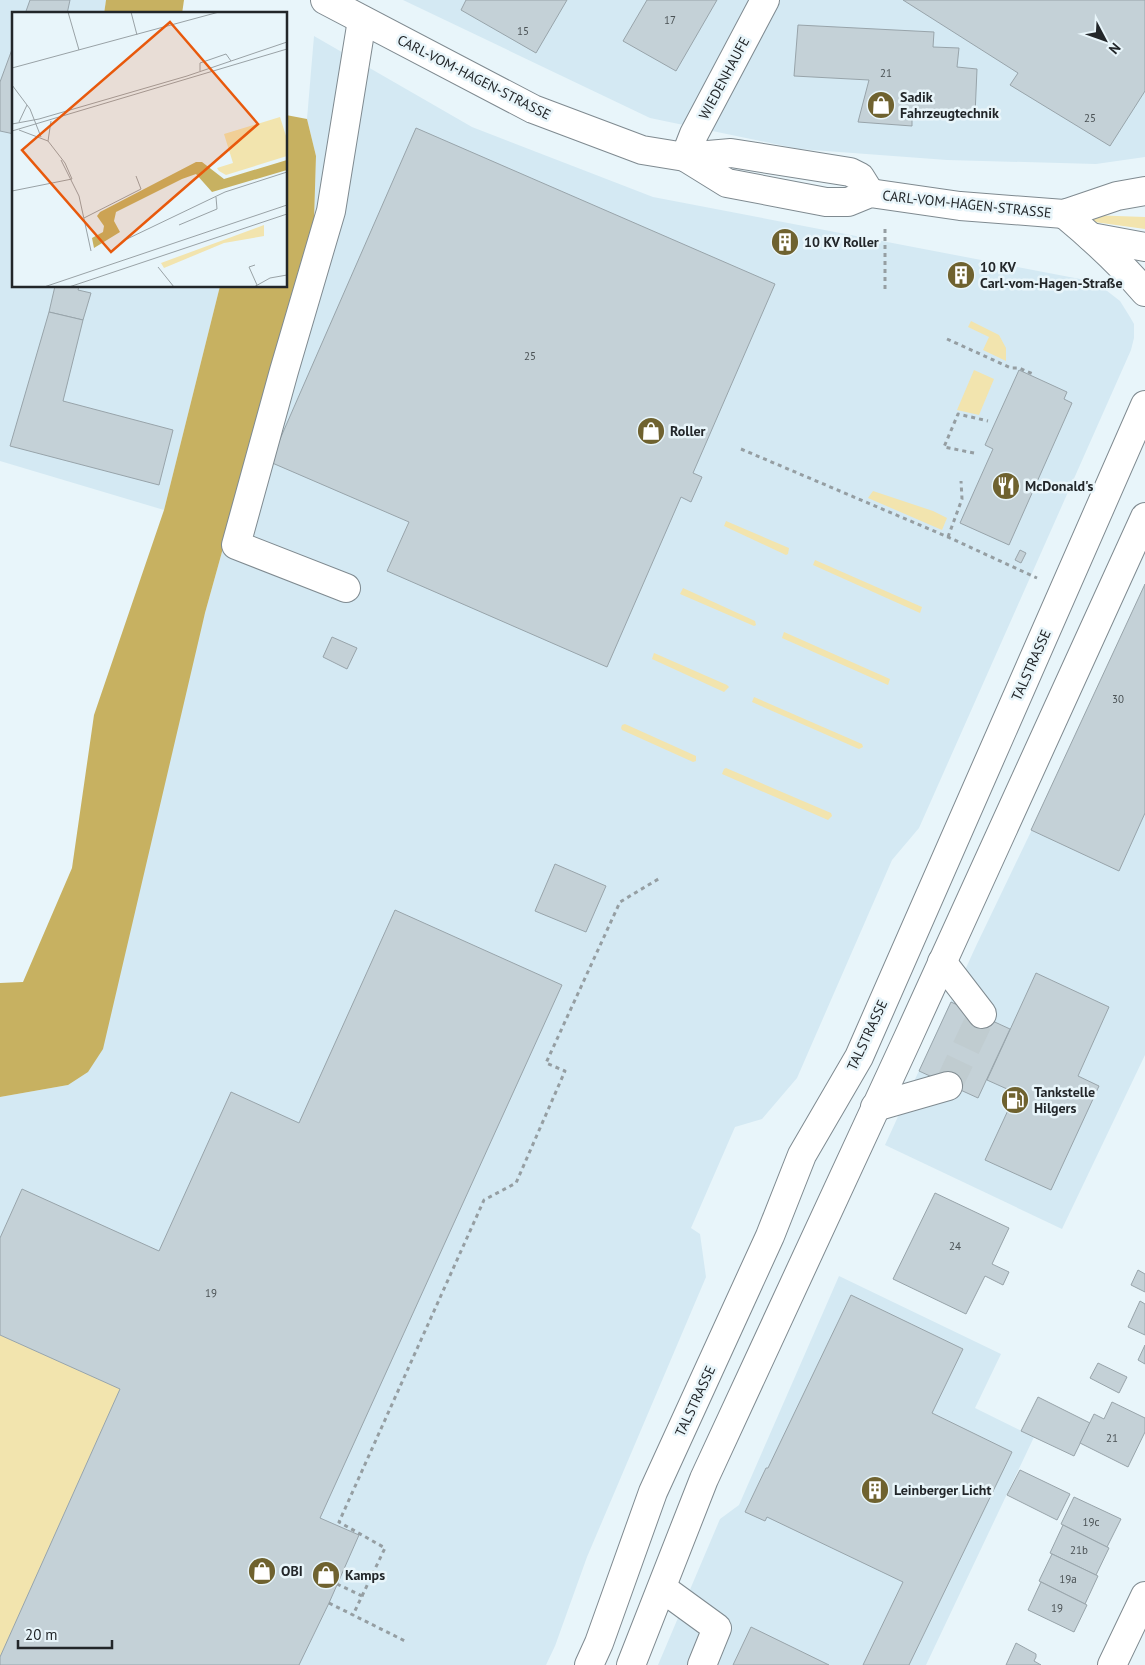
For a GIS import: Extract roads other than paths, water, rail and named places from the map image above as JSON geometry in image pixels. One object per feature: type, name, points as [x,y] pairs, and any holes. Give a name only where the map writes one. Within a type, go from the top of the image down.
[{"type":"main road","name":"CARL-VOM-HAGEN-STRASSE","points":[[325,0],[533,109],[642,150],[685,157],[731,153],[850,172],[860,177],[878,195],[960,206],[1064,214],[1117,196],[1145,201]]},
{"type":"main road","name":"WIEDENHAUFE","points":[[685,157],[694,134],[765,0]]},
{"type":"main road","points":[[346,588],[236,545],[331,211],[362,20]]},
{"type":"main road","points":[[1117,196],[1145,191]]},
{"type":"main road","name":"CARL-VOM-HAGEN-STRASSE","points":[[1064,214],[1091,237],[1145,247]]},
{"type":"main road","points":[[1091,237],[1125,269],[1145,292]]},
{"type":"main road","name":"TALSTRASSE","points":[[589,1665],[653,1492],[770,1236],[799,1162],[859,1057],[1145,405]]},
{"type":"main road","points":[[631,1665],[704,1479],[1145,517]]},
{"type":"main road","points":[[942,962],[982,1014]]},
{"type":"main road","points":[[875,1107],[948,1086]]},
{"type":"main road","points":[[662,1588],[717,1628],[702,1665]]},
{"type":"main road","points":[[1112,1665],[1145,1596]]},
{"type":"tunnel","points":[[948,1086],[982,1014]]},
{"type":"place","name":"Sadik Fahrzeugtechnik","points":[[881,105]]},
{"type":"place","name":"10 KV Roller","points":[[785,242]]},
{"type":"place","name":"10 KV Carl-vom-Hagen-Straße","points":[[961,275]]},
{"type":"place","name":"Roller","points":[[651,431]]},
{"type":"place","name":"McDonald's","points":[[1006,486]]},
{"type":"place","name":"Tankstelle Hilgers","points":[[1015,1100]]},
{"type":"place","name":"Leinberger Licht","points":[[875,1490]]},
{"type":"place","name":"OBI","points":[[262,1571]]},
{"type":"place","name":"Kamps","points":[[326,1575]]}]
